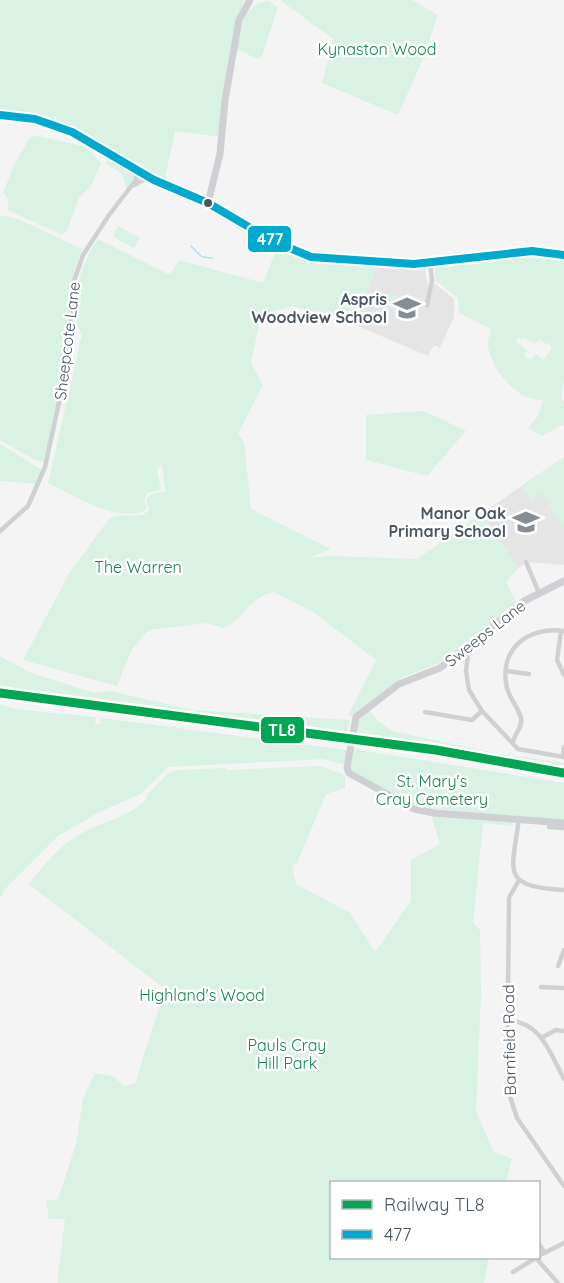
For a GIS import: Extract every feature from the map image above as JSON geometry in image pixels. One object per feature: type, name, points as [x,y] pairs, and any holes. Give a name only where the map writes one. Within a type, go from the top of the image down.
[{"type":"street","points":[[208,203],[220,154],[225,100],[239,20],[250,0]]},
{"type":"street","points":[[0,116],[35,119],[72,132],[154,180],[208,203],[273,241],[311,257],[414,264],[532,251],[564,255]]},
{"type":"street","name":"Sheepcote Lane","points":[[0,531],[28,506],[45,467],[68,361],[74,281],[83,255],[103,222],[136,180],[136,168]]},
{"type":"street","points":[[132,187],[145,179],[154,180]]},
{"type":"street","points":[[199,199],[210,190]]},
{"type":"street","points":[[427,305],[432,280],[430,262]]},
{"type":"street","name":"Sweeps Lane","points":[[526,562],[539,593]]},
{"type":"street","name":"Sweeps Lane","points":[[519,818],[434,813],[414,809],[347,772],[353,729],[356,717],[399,684],[440,668],[464,651],[504,615],[539,593],[564,581]]},
{"type":"street","points":[[513,743],[521,726],[521,717],[509,696],[506,671],[513,650],[530,634],[544,629],[563,631],[557,660],[564,675]]},
{"type":"street","points":[[464,651],[468,655],[466,671],[469,690],[482,711],[513,743],[525,752],[563,757],[564,747]]},
{"type":"street","points":[[506,671],[529,674]]},
{"type":"street","points":[[425,712],[472,720],[482,711]]},
{"type":"street","points":[[564,823],[519,818],[513,863],[519,880],[534,888],[564,890]]},
{"type":"street","points":[[549,827],[564,828]]},
{"type":"street","name":"Barnfield Road","points":[[519,880],[509,898],[507,1087],[518,1118],[564,1186]]},
{"type":"street","points":[[551,958],[558,963],[564,950]]},
{"type":"street","points":[[545,993],[543,987],[564,988]]},
{"type":"street","points":[[507,1020],[530,1025],[541,1038],[564,1079]]},
{"type":"street","points":[[541,1038],[556,1030],[564,1031]]},
{"type":"street","points":[[540,1256],[564,1243]]},
{"type":"street","points":[[540,1247],[545,1253]]},
{"type":"street","points":[[513,1272],[534,1259]]},
{"type":"street","points":[[539,1259],[558,1283]]},
{"type":"shaded area","name":"Aspris Woodview School","points":[[379,263],[424,266],[428,286],[433,287],[434,283],[454,299],[454,317],[440,348],[434,345],[428,356],[353,324]]},
{"type":"shaded area","name":"Manor Oak Primary School","points":[[564,457],[564,565],[528,562],[518,568],[482,513]]},
{"type":"green space","points":[[0,0],[244,0],[227,67],[222,102],[221,137],[175,131],[164,183],[73,130],[0,112]]},
{"type":"green space","name":"Kynaston Wood","points":[[280,0],[412,0],[438,15],[424,56],[398,115],[322,83],[333,39]]},
{"type":"green space","points":[[268,1],[278,7],[262,56],[257,59],[237,49],[242,25],[248,12],[253,7]]},
{"type":"green space","points":[[39,136],[86,147],[101,163],[92,184],[79,198],[67,230],[62,235],[8,210],[8,199],[3,193],[14,165],[30,137]]},
{"type":"green space","points":[[110,155],[135,169],[134,180],[127,190],[122,174],[105,163]]},
{"type":"green space","points":[[0,215],[18,219],[82,249],[70,285],[67,353],[45,461],[37,461],[0,440]]},
{"type":"green space","points":[[118,226],[140,238],[134,248],[113,237]]},
{"type":"green space","name":"The Warren","points":[[98,239],[170,275],[179,260],[263,283],[275,253],[266,241],[308,258],[379,263],[353,324],[292,306],[261,315],[251,363],[263,385],[238,434],[244,442],[251,509],[331,549],[309,558],[328,556],[417,559],[482,513],[518,568],[506,582],[516,602],[446,660],[401,678],[353,716],[348,715],[376,660],[313,612],[274,592],[257,599],[237,620],[223,628],[207,623],[149,630],[132,649],[117,686],[23,660],[70,572],[108,520],[114,516],[143,515],[149,510],[146,499],[151,494],[165,491],[162,464],[157,470],[161,490],[148,493],[144,500],[147,509],[137,513],[124,514],[111,511],[83,501],[48,483],[82,335],[77,324],[75,307],[78,286],[84,266]]},
{"type":"green space","points":[[529,253],[564,257],[564,381],[561,399],[564,402],[564,424],[542,436],[528,428],[538,416],[543,400],[524,395],[508,383],[496,367],[488,348],[491,329],[459,313],[458,298],[436,281],[434,266],[468,260],[468,265],[480,264],[480,259]],"holes":[[[518,337],[521,339],[523,337],[535,344],[539,339],[546,344],[549,343],[552,349],[543,360],[536,354],[531,360],[524,355],[527,350],[515,341]]]},
{"type":"green space","points":[[388,293],[414,303],[410,313],[384,304]]},
{"type":"green space","points":[[424,411],[466,431],[427,476],[366,460],[366,415]]},
{"type":"green space","points":[[0,444],[42,470],[37,484],[0,481]]},
{"type":"green space","points":[[564,457],[564,529],[542,493],[531,500],[522,485]]},
{"type":"green space","points":[[0,656],[29,672],[94,693],[111,691],[192,710],[350,720],[347,734],[0,688]]},
{"type":"green space","points":[[0,704],[14,709],[96,717],[95,724],[100,724],[101,718],[347,750],[346,765],[322,759],[168,767],[141,794],[99,812],[58,836],[5,889],[0,899]]},
{"type":"green space","points":[[369,709],[378,721],[392,731],[495,753],[564,763],[564,770],[356,737],[359,718]]},
{"type":"green space","name":"St. Mary's Cray Cemetery","points":[[354,749],[564,783],[564,821],[426,808],[412,804],[350,771]]},
{"type":"green space","name":"Pauls Cray Hill Park","points":[[321,766],[345,775],[345,788],[326,794],[297,863],[292,866],[296,884],[350,913],[375,952],[411,901],[411,860],[440,844],[431,815],[511,820],[513,826],[483,823],[473,923],[480,930],[481,994],[476,1111],[493,1151],[512,1159],[506,1181],[330,1181],[330,1259],[489,1259],[484,1283],[57,1283],[65,1219],[49,1219],[46,1201],[58,1199],[76,1144],[83,1099],[95,1073],[112,1076],[125,1086],[135,1083],[165,989],[29,884],[48,860],[65,844],[80,834],[142,804],[148,797],[146,796],[168,773],[176,770],[226,768],[227,770]]},
{"type":"waterway","points":[[191,246],[201,256]]},
{"type":"waterway","points":[[203,257],[212,258]]},
{"type":"rail line","name":"TL8","points":[[0,693],[436,750],[564,773]]},
{"type":"transit line","name":"477","points":[[0,115],[35,119],[72,132],[154,180],[208,203],[273,241],[311,257],[414,264],[532,251],[564,255]]},
{"type":"place","name":"Aspris Woodview School","points":[[407,308]]},
{"type":"place","name":"Manor Oak Primary School","points":[[526,522]]},
{"type":"park label","name":"Highland's Wood","points":[[202,995]]}]
